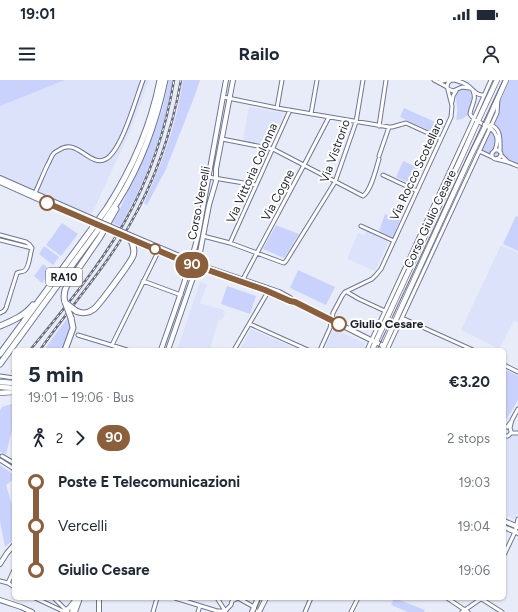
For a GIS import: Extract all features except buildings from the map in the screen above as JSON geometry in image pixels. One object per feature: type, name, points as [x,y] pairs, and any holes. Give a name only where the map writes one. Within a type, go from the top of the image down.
[{"type":"highway","name":"RA10","points":[[0,354],[107,208],[137,153],[152,113],[160,80]]},
{"type":"highway","name":"RA10","points":[[0,364],[98,230],[125,188],[141,157],[151,132],[160,104],[165,80]]},
{"type":"highway","name":"RA10","points":[[65,348],[73,328],[64,298],[64,291],[100,237],[119,204],[125,188]]},
{"type":"highway","name":"RA10","points":[[65,302],[68,306],[79,312],[86,312],[95,308],[134,256],[134,249],[130,237]]},
{"type":"highway","name":"RA10","points":[[0,326],[20,317],[26,312],[65,265]]},
{"type":"main road","name":"Corso Vercelli","points":[[162,348],[194,250],[226,80]]},
{"type":"main road","name":"Corso Vercelli","points":[[169,348],[197,265],[216,178],[216,169],[233,80]]},
{"type":"main road","name":"Corso Giulio Cesare","points":[[372,348],[476,120],[497,80]]},
{"type":"main road","name":"Corso Giulio Cesare","points":[[385,348],[467,164],[489,126],[498,98],[506,80]]},
{"type":"main road","points":[[0,178],[90,220],[197,265],[290,298],[295,302],[385,348]]},
{"type":"main road","points":[[0,182],[34,195]]},
{"type":"main road","points":[[159,249],[183,257],[191,262]]},
{"type":"main road","points":[[183,257],[190,254],[194,250]]},
{"type":"main road","points":[[1,384],[12,384]]},
{"type":"main road","points":[[1,384],[12,387]]},
{"type":"main road","points":[[0,393],[12,392]]},
{"type":"main road","points":[[506,522],[517,527]]},
{"type":"main road","points":[[506,528],[516,532]]},
{"type":"main road","points":[[0,564],[12,547]]},
{"type":"main road","points":[[0,600],[32,612]]},
{"type":"main road","points":[[66,611],[75,600]]},
{"type":"main road","points":[[74,612],[76,600]]},
{"type":"main road","points":[[74,612],[79,600]]},
{"type":"main road","points":[[99,600],[99,612]]},
{"type":"main road","points":[[252,612],[257,600]]},
{"type":"main road","points":[[259,612],[265,600]]},
{"type":"street","points":[[34,195],[54,153],[62,147],[71,147],[81,150],[97,160],[105,160],[115,150],[122,138],[143,80]]},
{"type":"street","points":[[277,108],[282,80]]},
{"type":"street","points":[[311,114],[317,80]]},
{"type":"street","name":"Via Vistrorio","points":[[257,254],[281,262],[286,261],[335,182],[356,122],[363,80]]},
{"type":"street","points":[[380,126],[386,80]]},
{"type":"street","points":[[436,81],[447,80]]},
{"type":"street","points":[[448,88],[448,83],[451,80],[454,80],[463,83],[479,95],[484,95]]},
{"type":"street","name":"Corso Giulio Cesare","points":[[369,348],[374,342],[385,311],[476,120],[484,95],[491,80]]},
{"type":"street","points":[[436,81],[451,91],[463,87],[472,89]]},
{"type":"street","points":[[456,90],[458,86],[457,82]]},
{"type":"street","name":"Via Rocco Scotellaro","points":[[448,88],[452,104]]},
{"type":"street","points":[[472,89],[475,99],[470,114],[476,120],[496,128],[500,135],[500,157],[496,159]]},
{"type":"street","name":"Via Rocco Scotellaro","points":[[321,348],[330,328],[333,313],[342,295],[368,282],[381,269],[451,117],[453,97],[456,90]]},
{"type":"street","points":[[223,98],[392,128],[406,123],[441,139]]},
{"type":"street","name":"Via Vittoria Colonna","points":[[230,243],[290,110]]},
{"type":"street","name":"Via Cogne","points":[[242,280],[329,117]]},
{"type":"street","points":[[489,126],[494,131],[496,136],[496,146],[495,150],[492,152],[492,156]]},
{"type":"street","name":"Corso Giulio Cesare","points":[[385,348],[402,318],[480,151],[489,126]]},
{"type":"street","points":[[222,139],[272,148],[362,196],[365,196],[371,184],[389,127]]},
{"type":"street","points":[[495,150],[497,150],[508,162]]},
{"type":"street","points":[[480,151],[496,159],[518,166]]},
{"type":"street","points":[[383,174],[417,190]]},
{"type":"street","points":[[208,176],[256,186]]},
{"type":"street","points":[[361,226],[394,241]]},
{"type":"street","points":[[0,235],[26,242],[32,248]]},
{"type":"street","points":[[203,236],[230,243],[257,254]]},
{"type":"street","points":[[0,240],[32,248]]},
{"type":"street","points":[[0,313],[6,308],[17,273],[26,270],[28,267],[32,248]]},
{"type":"street","points":[[112,345],[159,249]]},
{"type":"street","points":[[143,282],[180,295]]},
{"type":"street","points":[[235,348],[269,290]]},
{"type":"street","points":[[347,292],[360,300],[385,311]]},
{"type":"street","name":"Corso Giulio Cesare","points":[[388,305],[396,298]]},
{"type":"street","points":[[402,318],[469,348]]},
{"type":"street","points":[[250,324],[304,348]]},
{"type":"street","points":[[78,335],[121,348]]},
{"type":"street","points":[[506,365],[518,372]]},
{"type":"street","points":[[0,376],[12,378]]},
{"type":"street","points":[[511,433],[512,431],[507,427],[518,409]]},
{"type":"street","points":[[506,436],[511,433],[518,433]]},
{"type":"street","points":[[12,462],[1,455],[2,458],[0,460],[12,468]]},
{"type":"street","points":[[506,552],[516,532],[518,519]]},
{"type":"street","points":[[8,583],[12,574]]},
{"type":"street","points":[[0,581],[12,585]]},
{"type":"street","points":[[39,600],[66,611]]},
{"type":"street","points":[[51,606],[53,600]]},
{"type":"street","points":[[56,600],[66,611]]},
{"type":"street","points":[[153,612],[156,600]]},
{"type":"street","points":[[181,600],[219,611],[225,611],[234,600]]},
{"type":"street","points":[[218,600],[225,611]]},
{"type":"street","points":[[242,600],[254,607],[255,610],[259,612]]},
{"type":"street","points":[[305,612],[310,600]]},
{"type":"street","points":[[351,612],[357,600]]},
{"type":"street","points":[[450,600],[465,612],[479,600]]},
{"type":"street","points":[[484,600],[502,612]]},
{"type":"street","points":[[198,612],[200,606]]},
{"type":"shaded area","points":[[0,80],[149,80],[131,129],[91,216],[0,176]]},
{"type":"shaded area","points":[[0,80],[65,80],[0,106]]},
{"type":"shaded area","points":[[169,80],[173,80],[160,137],[138,192],[120,226],[112,223],[118,214],[155,131]]},
{"type":"shaded area","points":[[183,80],[200,80],[166,169],[147,205],[144,203],[157,173],[173,128]]},
{"type":"shaded area","points":[[509,80],[518,80],[518,166],[479,151]]},
{"type":"shaded area","points":[[464,89],[470,91],[472,94],[472,100],[468,115],[462,119],[456,120],[456,95],[460,90]]},
{"type":"shaded area","points":[[249,107],[284,113],[270,145],[243,140]]},
{"type":"shaded area","points":[[404,108],[444,126],[439,135],[400,117]]},
{"type":"shaded area","points":[[403,161],[421,169],[414,185],[396,177]]},
{"type":"shaded area","points":[[385,214],[400,220],[393,238],[379,231]]},
{"type":"shaded area","points":[[516,216],[518,217],[518,251],[503,244]]},
{"type":"shaded area","points":[[62,223],[78,234],[61,256],[46,245]]},
{"type":"shaded area","points":[[276,225],[299,234],[284,258],[263,249]]},
{"type":"shaded area","points":[[367,230],[389,240],[375,271],[347,259],[358,233],[364,236]]},
{"type":"shaded area","points":[[501,245],[518,253],[518,322],[514,321],[500,348],[461,330]]},
{"type":"shaded area","points":[[44,246],[59,257],[53,265],[39,254]]},
{"type":"shaded area","points":[[43,264],[51,271],[42,283],[34,276]]},
{"type":"shaded area","points":[[298,270],[335,287],[326,305],[290,288]]},
{"type":"shaded area","points":[[200,282],[207,285],[200,303],[224,310],[223,313],[225,313],[223,319],[218,321],[211,348],[178,348]]},
{"type":"shaded area","points":[[227,286],[256,296],[250,314],[221,304]]},
{"type":"shaded area","points":[[68,317],[70,321],[70,329],[64,348],[45,348]]},
{"type":"shaded area","points":[[251,329],[294,348],[241,348]]},
{"type":"shaded area","points":[[334,329],[365,343],[363,348],[325,348]]},
{"type":"shaded area","points":[[506,370],[518,376],[518,400],[506,420]]},
{"type":"shaded area","points":[[12,404],[12,431],[6,454],[0,452],[0,410],[2,407]]},
{"type":"shaded area","points":[[506,436],[518,436],[518,512],[515,519],[506,516]]},
{"type":"shaded area","points":[[0,465],[12,474],[12,480],[6,485],[12,504],[12,541],[5,547],[0,521]]},
{"type":"shaded area","points":[[393,600],[399,600],[425,610],[424,612],[408,612],[391,605]]},
{"type":"tram line","points":[[378,348],[503,80]]},
{"type":"tram line","points":[[255,612],[260,600]]},
{"type":"railway","points":[[32,348],[92,272],[124,223],[149,172],[161,136],[171,99],[174,80]]},
{"type":"railway","points":[[41,348],[109,258],[138,209],[155,173],[173,118],[181,80]]},
{"type":"bus line","name":"90","points":[[47,203],[197,267],[265,290],[295,302],[339,324]]},
{"type":"place","name":"Giulio Cesare","points":[[339,324]]}]
